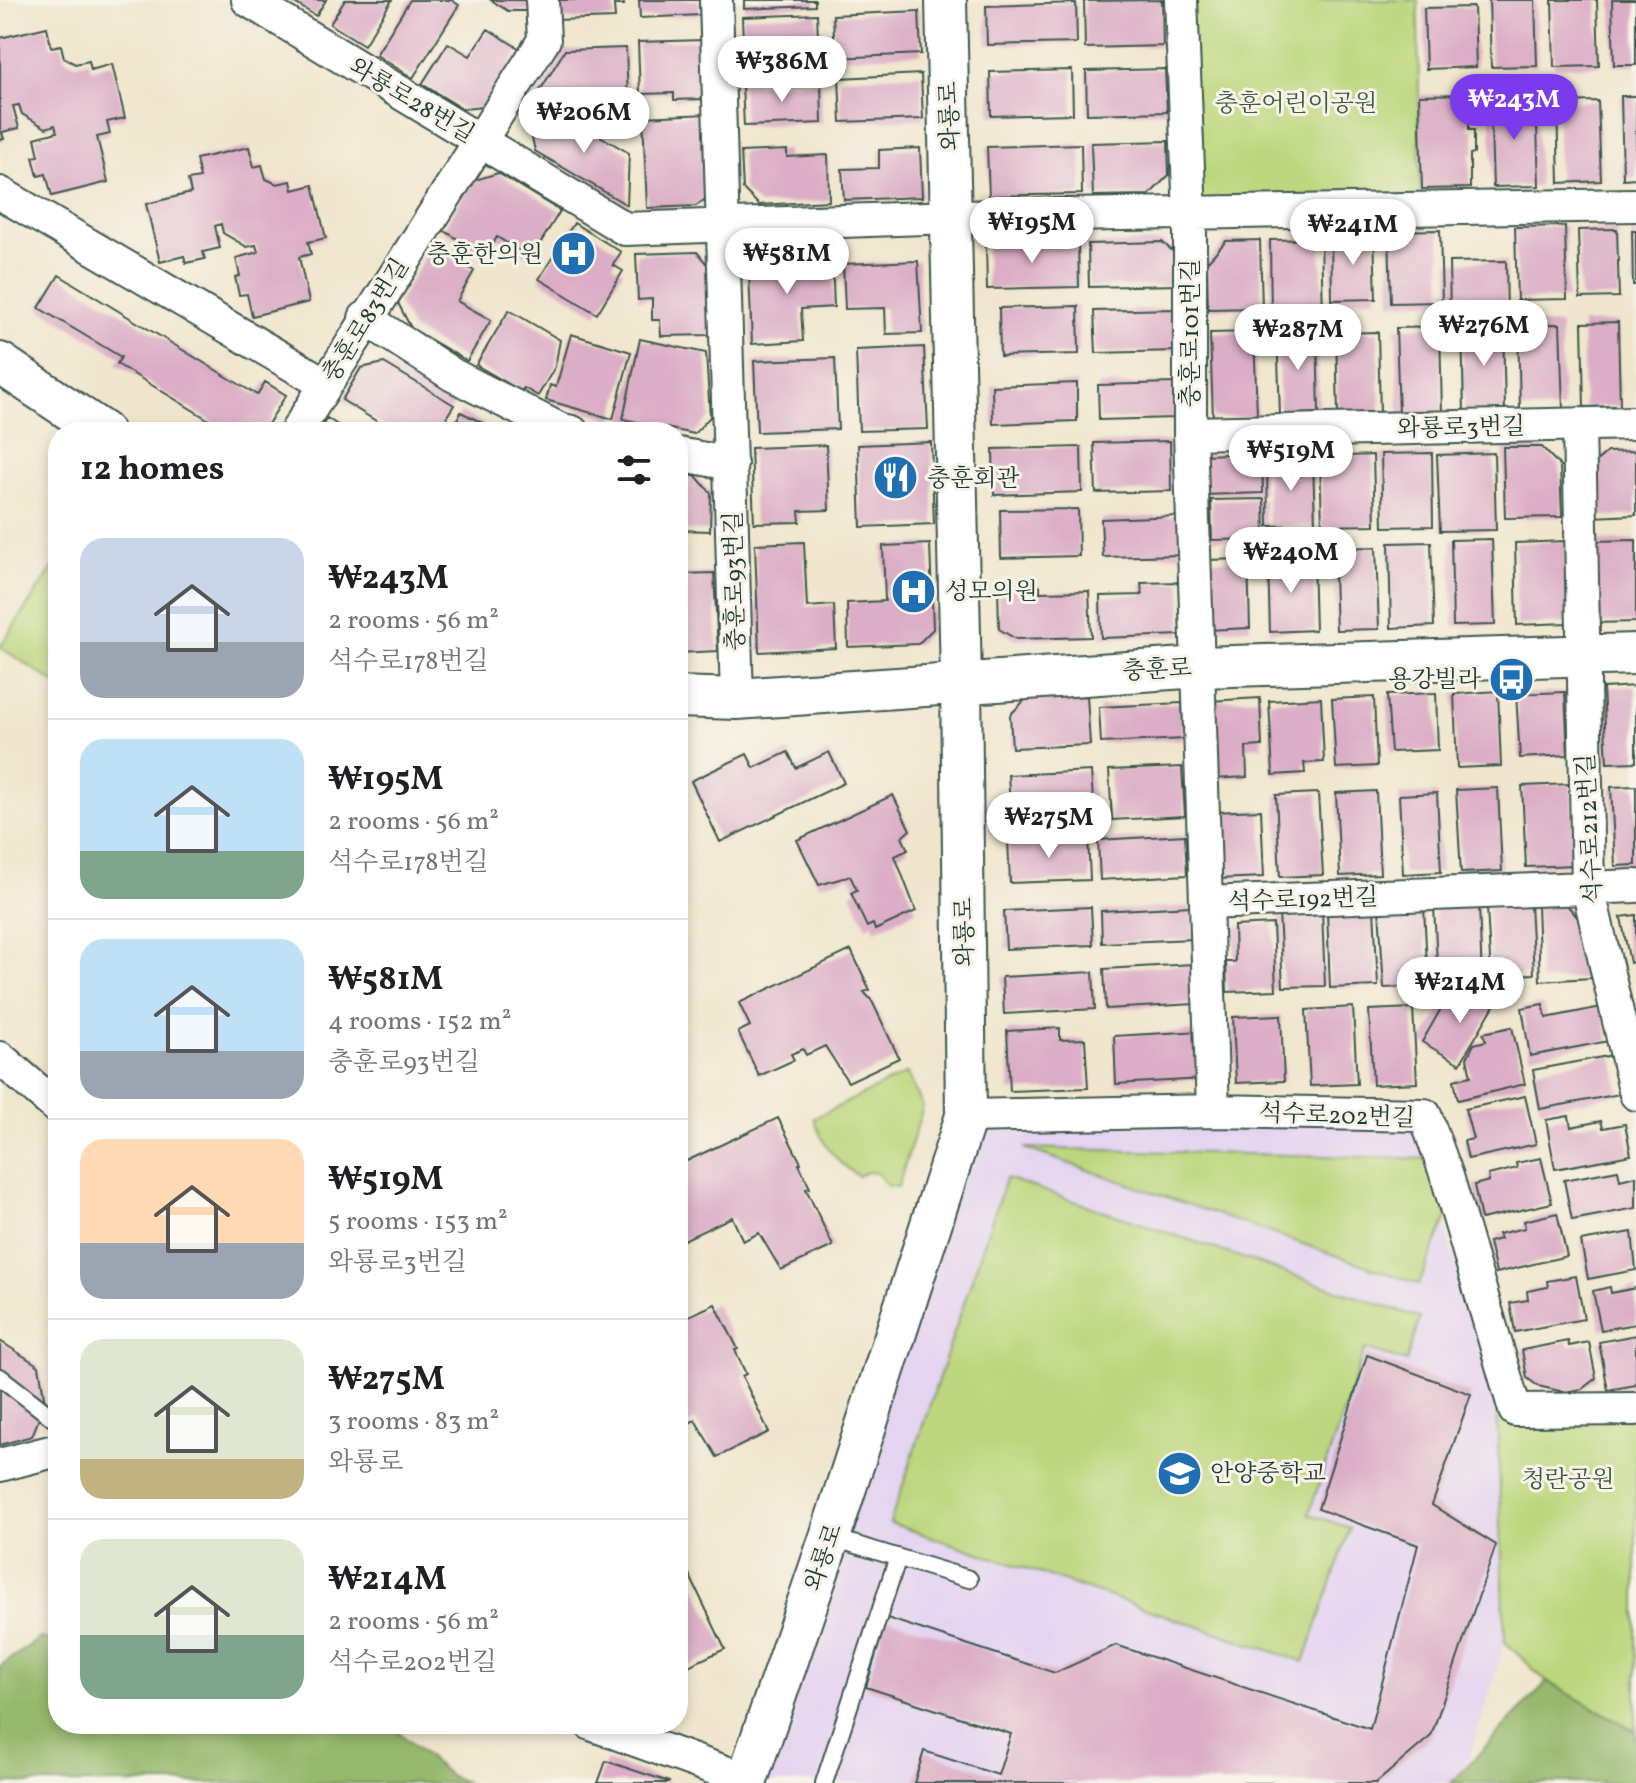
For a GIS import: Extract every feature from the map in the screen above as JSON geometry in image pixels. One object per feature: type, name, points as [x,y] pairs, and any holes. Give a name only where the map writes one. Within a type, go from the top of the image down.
[{"type":"street","name":"와룡로28번길","points":[[248,0],[625,229],[720,223],[952,217],[1190,216],[1636,205]]},
{"type":"street","name":"충훈로83번길","points":[[302,422],[365,318],[544,40],[542,0]]},
{"type":"street","name":"충훈로93번길","points":[[716,0],[720,223],[737,699]]},
{"type":"street","name":"와룡로","points":[[618,1734],[746,1782],[830,1537],[966,1116],[961,681],[946,0]]},
{"type":"street","name":"충훈로101번길","points":[[1181,0],[1190,216],[1190,433],[1200,667]]},
{"type":"street","points":[[0,193],[325,384]]},
{"type":"street","points":[[365,318],[453,375],[545,422]]},
{"type":"street","points":[[0,363],[88,422]]},
{"type":"street","name":"와룡로3번길","points":[[1190,433],[1636,423]]},
{"type":"street","name":"석수로212번길","points":[[1579,424],[1588,888],[1636,1094]]},
{"type":"street","points":[[688,456],[731,464]]},
{"type":"street","name":"충훈로","points":[[688,697],[737,699],[961,681],[1200,667],[1636,654]]},
{"type":"street","name":"석수로192번길","points":[[1200,667],[1206,903],[1636,886]]},
{"type":"street","points":[[1206,903],[1213,1111]]},
{"type":"street","points":[[0,1058],[48,1099]]},
{"type":"street","name":"석수로202번길","points":[[966,1116],[1213,1111],[1425,1115],[1447,1176],[1515,1410],[1636,1409]]},
{"type":"street","points":[[0,1465],[48,1453]]},
{"type":"lane","points":[[0,1377],[48,1414]]},
{"type":"lane","points":[[830,1537],[969,1579]]},
{"type":"lane","points":[[824,1783],[898,1557]]},
{"type":"shaded area","name":"안양중학교","points":[[1415,1123],[1497,1411],[1505,1642],[1465,1772],[1451,1783],[761,1783],[974,1127]]},
{"type":"green space","name":"충훈어린이공원","points":[[1189,0],[1418,0],[1420,205],[1197,208]]},
{"type":"green space","points":[[48,575],[48,678],[0,647]]},
{"type":"green space","points":[[907,1073],[923,1107],[898,1187],[888,1186],[877,1173],[867,1172],[858,1176],[843,1164],[825,1144],[814,1118]]},
{"type":"green space","points":[[1024,1148],[1435,1159],[1447,1217],[1419,1284]]},
{"type":"green space","points":[[1006,1178],[1420,1318],[1406,1362],[1365,1349],[1309,1514],[1350,1528],[1304,1662],[890,1523]]},
{"type":"green space","name":"청란공원","points":[[1636,1410],[1636,1731],[1547,1682],[1505,1642],[1497,1411]]},
{"type":"green space","points":[[40,1638],[48,1639],[48,1734],[401,1734],[450,1776],[467,1783],[0,1783],[0,1666]]},
{"type":"green space","points":[[1547,1682],[1636,1731],[1636,1783],[1451,1783]]},
{"type":"building","points":[[290,0],[326,0],[316,16]]},
{"type":"building","points":[[345,0],[392,0],[364,45],[330,24]]},
{"type":"building","points":[[410,0],[451,0],[459,5],[413,78],[376,55]]},
{"type":"building","points":[[491,0],[530,0],[530,11],[508,11]]},
{"type":"building","points":[[555,0],[623,0],[624,5],[614,5],[615,18],[556,20]]},
{"type":"building","points":[[639,0],[699,0],[700,15],[640,18]]},
{"type":"building","points":[[744,0],[815,0],[815,6],[744,9]]},
{"type":"building","points":[[1162,0],[1163,46],[1085,48],[1084,1]]},
{"type":"building","points":[[1489,0],[1535,0],[1537,66],[1491,67]]},
{"type":"building","points":[[1552,0],[1597,0],[1599,66],[1554,67]]},
{"type":"building","points":[[1612,0],[1636,0],[1636,65],[1614,65]]},
{"type":"building","points":[[1076,3],[1077,43],[987,45],[986,6]]},
{"type":"building","points":[[1474,7],[1476,67],[1426,69],[1424,8]]},
{"type":"building","points":[[919,11],[921,54],[835,58],[833,15]]},
{"type":"building","points":[[817,14],[819,65],[744,68],[742,17]]},
{"type":"building","points":[[47,27],[51,47],[61,45],[64,58],[75,64],[89,61],[91,70],[112,64],[125,118],[107,122],[110,134],[97,137],[108,182],[52,196],[46,174],[38,176],[33,157],[39,156],[35,138],[57,132],[55,125],[46,128],[22,114],[19,105],[13,106],[19,128],[2,132],[4,139],[0,140],[0,38]]},
{"type":"building","points":[[488,29],[520,49],[484,107],[463,109],[422,84],[448,43],[470,56]]},
{"type":"building","points":[[703,40],[705,99],[674,100],[674,93],[640,94],[638,42]]},
{"type":"building","points":[[626,48],[628,102],[530,107],[565,50]]},
{"type":"building","points":[[1165,69],[1167,112],[1087,114],[1086,71]]},
{"type":"building","points":[[1072,70],[1073,114],[991,116],[990,72]]},
{"type":"building","points":[[921,74],[923,119],[841,122],[839,78]]},
{"type":"building","points":[[821,82],[822,123],[744,126],[742,85]]},
{"type":"building","points":[[1468,94],[1469,130],[1474,130],[1470,188],[1422,189],[1419,95]]},
{"type":"building","points":[[1536,96],[1539,186],[1493,187],[1490,97]]},
{"type":"building","points":[[1621,96],[1636,96],[1636,178],[1623,179]]},
{"type":"building","points":[[1598,101],[1601,181],[1559,183],[1557,102]]},
{"type":"building","points":[[708,114],[712,194],[696,206],[647,208],[643,117]]},
{"type":"building","points":[[528,120],[576,122],[629,153],[627,205],[535,151]]},
{"type":"building","points":[[1168,141],[1169,175],[1149,195],[1093,196],[1091,143]]},
{"type":"building","points":[[1081,144],[1082,194],[989,196],[987,147]]},
{"type":"building","points":[[249,147],[254,167],[262,165],[266,179],[277,184],[291,181],[293,190],[313,185],[326,238],[308,242],[311,254],[299,257],[309,302],[252,316],[247,294],[239,295],[235,277],[240,276],[236,258],[258,252],[256,245],[247,247],[223,233],[221,224],[215,226],[220,248],[203,252],[205,259],[186,263],[184,256],[160,262],[146,204],[191,193],[188,180],[200,178],[196,159]]},
{"type":"building","points":[[920,148],[922,197],[844,200],[842,169],[879,168],[879,150]]},
{"type":"building","points":[[787,150],[787,157],[828,155],[829,201],[759,205],[743,189],[741,152]]},
{"type":"building","points":[[498,173],[560,211],[531,258],[497,237],[486,256],[443,230],[472,181]]},
{"type":"building","points":[[574,223],[621,252],[613,265],[623,271],[597,314],[539,279]]},
{"type":"building","points":[[1565,226],[1567,299],[1517,300],[1515,227]]},
{"type":"building","points":[[1617,229],[1619,297],[1580,298],[1578,230]]},
{"type":"building","points":[[1440,230],[1442,302],[1391,303],[1389,231]]},
{"type":"building","points":[[1632,231],[1636,231],[1636,285],[1633,285]]},
{"type":"building","points":[[1374,234],[1376,299],[1332,300],[1331,235]]},
{"type":"building","points":[[1321,239],[1323,315],[1271,316],[1270,240]]},
{"type":"building","points":[[1260,240],[1262,308],[1208,309],[1207,262],[1226,241]]},
{"type":"building","points":[[1078,241],[1079,287],[987,289],[986,243]]},
{"type":"building","points":[[1162,242],[1177,255],[1178,285],[1089,287],[1088,244]]},
{"type":"building","points":[[431,246],[474,271],[457,301],[491,320],[467,361],[411,328],[398,303]]},
{"type":"building","points":[[697,252],[710,268],[711,335],[661,336],[660,320],[652,320],[652,299],[638,300],[636,254]]},
{"type":"building","points":[[832,257],[834,307],[801,309],[803,341],[752,344],[749,272],[761,259]]},
{"type":"building","points":[[918,261],[922,333],[886,334],[885,308],[845,309],[843,264]]},
{"type":"building","points":[[1506,261],[1507,312],[1450,314],[1449,262]]},
{"type":"building","points":[[59,275],[257,395],[265,382],[286,395],[269,422],[213,422],[117,364],[121,357],[39,308]]},
{"type":"building","points":[[1078,306],[1079,354],[1000,356],[999,308]]},
{"type":"building","points":[[1174,309],[1176,351],[1096,353],[1094,311]]},
{"type":"building","points":[[509,310],[560,340],[555,367],[538,396],[524,388],[521,391],[476,365]]},
{"type":"building","points":[[1618,322],[1620,406],[1584,407],[1582,323]]},
{"type":"building","points":[[1503,324],[1505,412],[1464,413],[1462,325]]},
{"type":"building","points":[[1560,324],[1563,409],[1520,410],[1518,325]]},
{"type":"building","points":[[1440,327],[1442,414],[1399,415],[1396,328]]},
{"type":"building","points":[[1277,331],[1317,331],[1319,413],[1280,415]]},
{"type":"building","points":[[1254,332],[1257,416],[1213,418],[1210,333]]},
{"type":"building","points":[[1378,332],[1380,414],[1338,415],[1336,333]]},
{"type":"building","points":[[571,334],[631,352],[613,419],[546,400],[550,385],[556,387]]},
{"type":"building","points":[[640,339],[706,353],[710,417],[694,434],[688,433],[688,422],[623,419]]},
{"type":"building","points":[[924,347],[928,429],[859,431],[856,350]]},
{"type":"building","points":[[835,358],[838,429],[757,432],[754,361]]},
{"type":"building","points":[[384,363],[454,405],[443,422],[378,422],[342,400],[361,368]]},
{"type":"building","points":[[1077,383],[1077,421],[993,424],[992,386]]},
{"type":"building","points":[[1175,383],[1175,418],[1099,420],[1098,385]]},
{"type":"building","points":[[461,412],[480,422],[456,422]]},
{"type":"building","points":[[1170,441],[1171,491],[1096,493],[1094,443]]},
{"type":"building","points":[[931,442],[934,524],[861,527],[858,445]]},
{"type":"building","points":[[826,445],[829,510],[799,511],[800,522],[754,523],[751,448]]},
{"type":"building","points":[[1081,447],[1082,492],[994,495],[993,449]]},
{"type":"building","points":[[1503,447],[1542,447],[1560,466],[1562,517],[1505,518]]},
{"type":"building","points":[[1636,451],[1636,515],[1593,517],[1592,465],[1607,452]]},
{"type":"building","points":[[1262,453],[1263,493],[1203,495],[1202,455]]},
{"type":"building","points":[[1432,453],[1433,526],[1383,527],[1381,454]]},
{"type":"building","points":[[1494,453],[1496,530],[1440,531],[1437,455]]},
{"type":"building","points":[[1373,455],[1375,525],[1322,526],[1320,457]]},
{"type":"building","points":[[1313,460],[1315,525],[1268,526],[1267,461]]},
{"type":"building","points":[[688,476],[696,476],[711,493],[710,531],[688,530]]},
{"type":"building","points":[[1264,499],[1265,539],[1212,540],[1211,500]]},
{"type":"building","points":[[1078,509],[1079,556],[1001,558],[1000,510]]},
{"type":"building","points":[[1180,516],[1181,555],[1103,557],[1101,519]]},
{"type":"building","points":[[1492,539],[1495,625],[1453,626],[1451,540]]},
{"type":"building","points":[[1636,540],[1636,622],[1595,623],[1593,541]]},
{"type":"building","points":[[1566,541],[1568,623],[1517,625],[1515,543]]},
{"type":"building","points":[[804,542],[807,607],[834,605],[836,648],[759,652],[755,544]]},
{"type":"building","points":[[1431,542],[1434,626],[1391,628],[1389,543]]},
{"type":"building","points":[[930,544],[933,629],[918,644],[848,647],[847,603],[885,601],[883,546]]},
{"type":"building","points":[[1376,547],[1379,629],[1336,630],[1333,548]]},
{"type":"building","points":[[1313,558],[1315,630],[1270,632],[1268,559]]},
{"type":"building","points":[[1248,559],[1250,628],[1207,630],[1205,560]]},
{"type":"building","points":[[714,573],[718,651],[688,652],[688,574]]},
{"type":"building","points":[[1181,582],[1182,635],[1101,638],[1100,596],[1142,595],[1141,583]]},
{"type":"building","points":[[1040,586],[1040,592],[1089,591],[1091,637],[1016,639],[999,629],[998,587]]},
{"type":"building","points":[[1636,686],[1636,762],[1607,763],[1603,688]]},
{"type":"building","points":[[1498,691],[1501,766],[1457,768],[1454,694]]},
{"type":"building","points":[[1565,692],[1568,755],[1520,758],[1516,694]]},
{"type":"building","points":[[1436,693],[1438,750],[1391,752],[1387,695]]},
{"type":"building","points":[[1087,696],[1090,745],[1012,748],[1010,715],[1026,699]]},
{"type":"building","points":[[1374,697],[1377,766],[1336,768],[1332,699]]},
{"type":"building","points":[[1260,698],[1262,746],[1246,747],[1247,777],[1213,779],[1209,701]]},
{"type":"building","points":[[1321,698],[1324,762],[1304,763],[1305,773],[1273,775],[1269,701]]},
{"type":"building","points":[[1182,703],[1184,739],[1101,743],[1099,707]]},
{"type":"building","points":[[788,752],[796,768],[829,752],[844,783],[720,842],[691,781],[747,754],[754,768]]},
{"type":"building","points":[[1182,767],[1185,816],[1112,820],[1109,770]]},
{"type":"building","points":[[1091,771],[1094,814],[1011,818],[1008,775]]},
{"type":"building","points":[[1571,784],[1575,865],[1526,867],[1522,786]]},
{"type":"building","points":[[1636,786],[1636,865],[1615,866],[1611,787]]},
{"type":"building","points":[[1498,788],[1502,871],[1461,873],[1456,790]]},
{"type":"building","points":[[1376,791],[1380,874],[1340,876],[1336,793]]},
{"type":"building","points":[[1318,793],[1323,875],[1280,877],[1276,795]]},
{"type":"building","points":[[1437,793],[1441,872],[1403,874],[1399,795]]},
{"type":"building","points":[[893,795],[910,830],[902,837],[908,850],[895,856],[916,911],[875,930],[873,924],[867,927],[851,893],[857,890],[850,876],[819,885],[797,840]]},
{"type":"building","points":[[1261,810],[1264,877],[1216,879],[1212,812]]},
{"type":"building","points":[[1185,835],[1187,875],[1100,880],[1098,840]]},
{"type":"building","points":[[1088,836],[1090,880],[1010,883],[1008,840]]},
{"type":"building","points":[[1479,905],[1482,979],[1438,981],[1434,907]]},
{"type":"building","points":[[1530,905],[1534,974],[1491,976],[1487,908]]},
{"type":"building","points":[[1567,905],[1590,932],[1592,978],[1540,981],[1537,906]]},
{"type":"building","points":[[1191,906],[1193,939],[1102,943],[1101,911]]},
{"type":"building","points":[[1091,907],[1093,945],[1006,949],[1004,911]]},
{"type":"building","points":[[1424,907],[1428,986],[1384,988],[1379,909]]},
{"type":"building","points":[[1374,909],[1378,986],[1330,988],[1327,911]]},
{"type":"building","points":[[1322,910],[1325,986],[1283,987],[1279,912]]},
{"type":"building","points":[[1636,915],[1636,961],[1630,963],[1621,917]]},
{"type":"building","points":[[1273,924],[1276,990],[1227,992],[1226,962],[1235,962],[1234,926]]},
{"type":"building","points":[[851,950],[870,990],[864,992],[872,1001],[899,1058],[848,1082],[825,1046],[806,1055],[803,1049],[791,1054],[794,1060],[759,1076],[738,1032],[750,1026],[739,1003]]},
{"type":"building","points":[[1193,964],[1195,1004],[1106,1009],[1104,969]]},
{"type":"building","points":[[1093,972],[1095,1009],[1004,1014],[1002,977]]},
{"type":"building","points":[[1481,986],[1499,997],[1460,1064],[1422,1042],[1443,1005],[1472,1002]]},
{"type":"building","points":[[1543,1004],[1546,1018],[1602,1007],[1609,1041],[1530,1056],[1522,1008]]},
{"type":"building","points":[[1353,1007],[1357,1084],[1310,1086],[1306,1010]]},
{"type":"building","points":[[1413,1008],[1417,1083],[1373,1085],[1369,1010]]},
{"type":"building","points":[[1281,1015],[1284,1081],[1236,1083],[1233,1017]]},
{"type":"building","points":[[1512,1027],[1525,1084],[1458,1100],[1454,1080],[1471,1076],[1467,1058],[1474,1044],[1486,1041],[1483,1033]]},
{"type":"building","points":[[1060,1028],[1060,1040],[1085,1039],[1088,1088],[1010,1091],[1007,1031]]},
{"type":"building","points":[[1201,1031],[1203,1079],[1116,1084],[1114,1036]]},
{"type":"building","points":[[1613,1055],[1620,1094],[1540,1109],[1533,1070]]},
{"type":"building","points":[[1525,1096],[1536,1144],[1468,1159],[1464,1141],[1473,1139],[1465,1109]]},
{"type":"building","points":[[1569,1116],[1571,1127],[1601,1121],[1603,1128],[1625,1124],[1631,1155],[1555,1169],[1546,1120]]},
{"type":"building","points":[[778,1118],[801,1163],[810,1188],[806,1189],[833,1246],[781,1270],[759,1233],[743,1241],[732,1217],[688,1238],[688,1160]]},
{"type":"building","points":[[1541,1158],[1552,1203],[1481,1219],[1474,1185],[1489,1181],[1488,1175],[1517,1168],[1516,1163]]},
{"type":"building","points":[[1618,1170],[1620,1180],[1636,1176],[1636,1208],[1572,1220],[1564,1180]]},
{"type":"building","points":[[1557,1213],[1567,1256],[1496,1273],[1489,1242],[1500,1239],[1498,1234],[1525,1228],[1524,1221]]},
{"type":"building","points":[[1632,1232],[1636,1270],[1588,1279],[1581,1241]]},
{"type":"building","points":[[1576,1276],[1584,1319],[1515,1332],[1510,1303],[1528,1300],[1527,1291],[1548,1287],[1547,1281]]},
{"type":"building","points":[[1610,1287],[1611,1293],[1636,1288],[1636,1324],[1601,1330],[1593,1291]]},
{"type":"building","points":[[715,1304],[738,1349],[735,1350],[746,1374],[742,1376],[769,1432],[717,1457],[695,1420],[688,1424],[688,1316]]},
{"type":"building","points":[[1636,1335],[1636,1385],[1608,1390],[1599,1342]]},
{"type":"building","points":[[0,1341],[39,1366],[45,1403],[32,1436],[0,1445]]},
{"type":"building","points":[[1568,1341],[1569,1346],[1589,1342],[1596,1378],[1582,1389],[1564,1392],[1538,1386],[1527,1378],[1522,1350]]},
{"type":"building","points":[[1367,1355],[1471,1394],[1432,1505],[1496,1545],[1431,1736],[1376,1783],[914,1783],[924,1751],[998,1775],[1011,1734],[866,1687],[887,1618],[1055,1673],[1116,1645],[1370,1729],[1418,1545],[1318,1509]]},
{"type":"building","points":[[688,1572],[725,1649],[688,1666]]},
{"type":"building","points":[[606,1761],[669,1782],[598,1783]]},
{"type":"place","name":"충훈한의원","points":[[574,254]]},
{"type":"place","name":"충훈회관","points":[[896,478]]},
{"type":"place","name":"성모의원","points":[[914,591]]},
{"type":"place","name":"용강빌라","points":[[1512,679]]},
{"type":"place","name":"안양중학교","points":[[1179,1473]]}]
